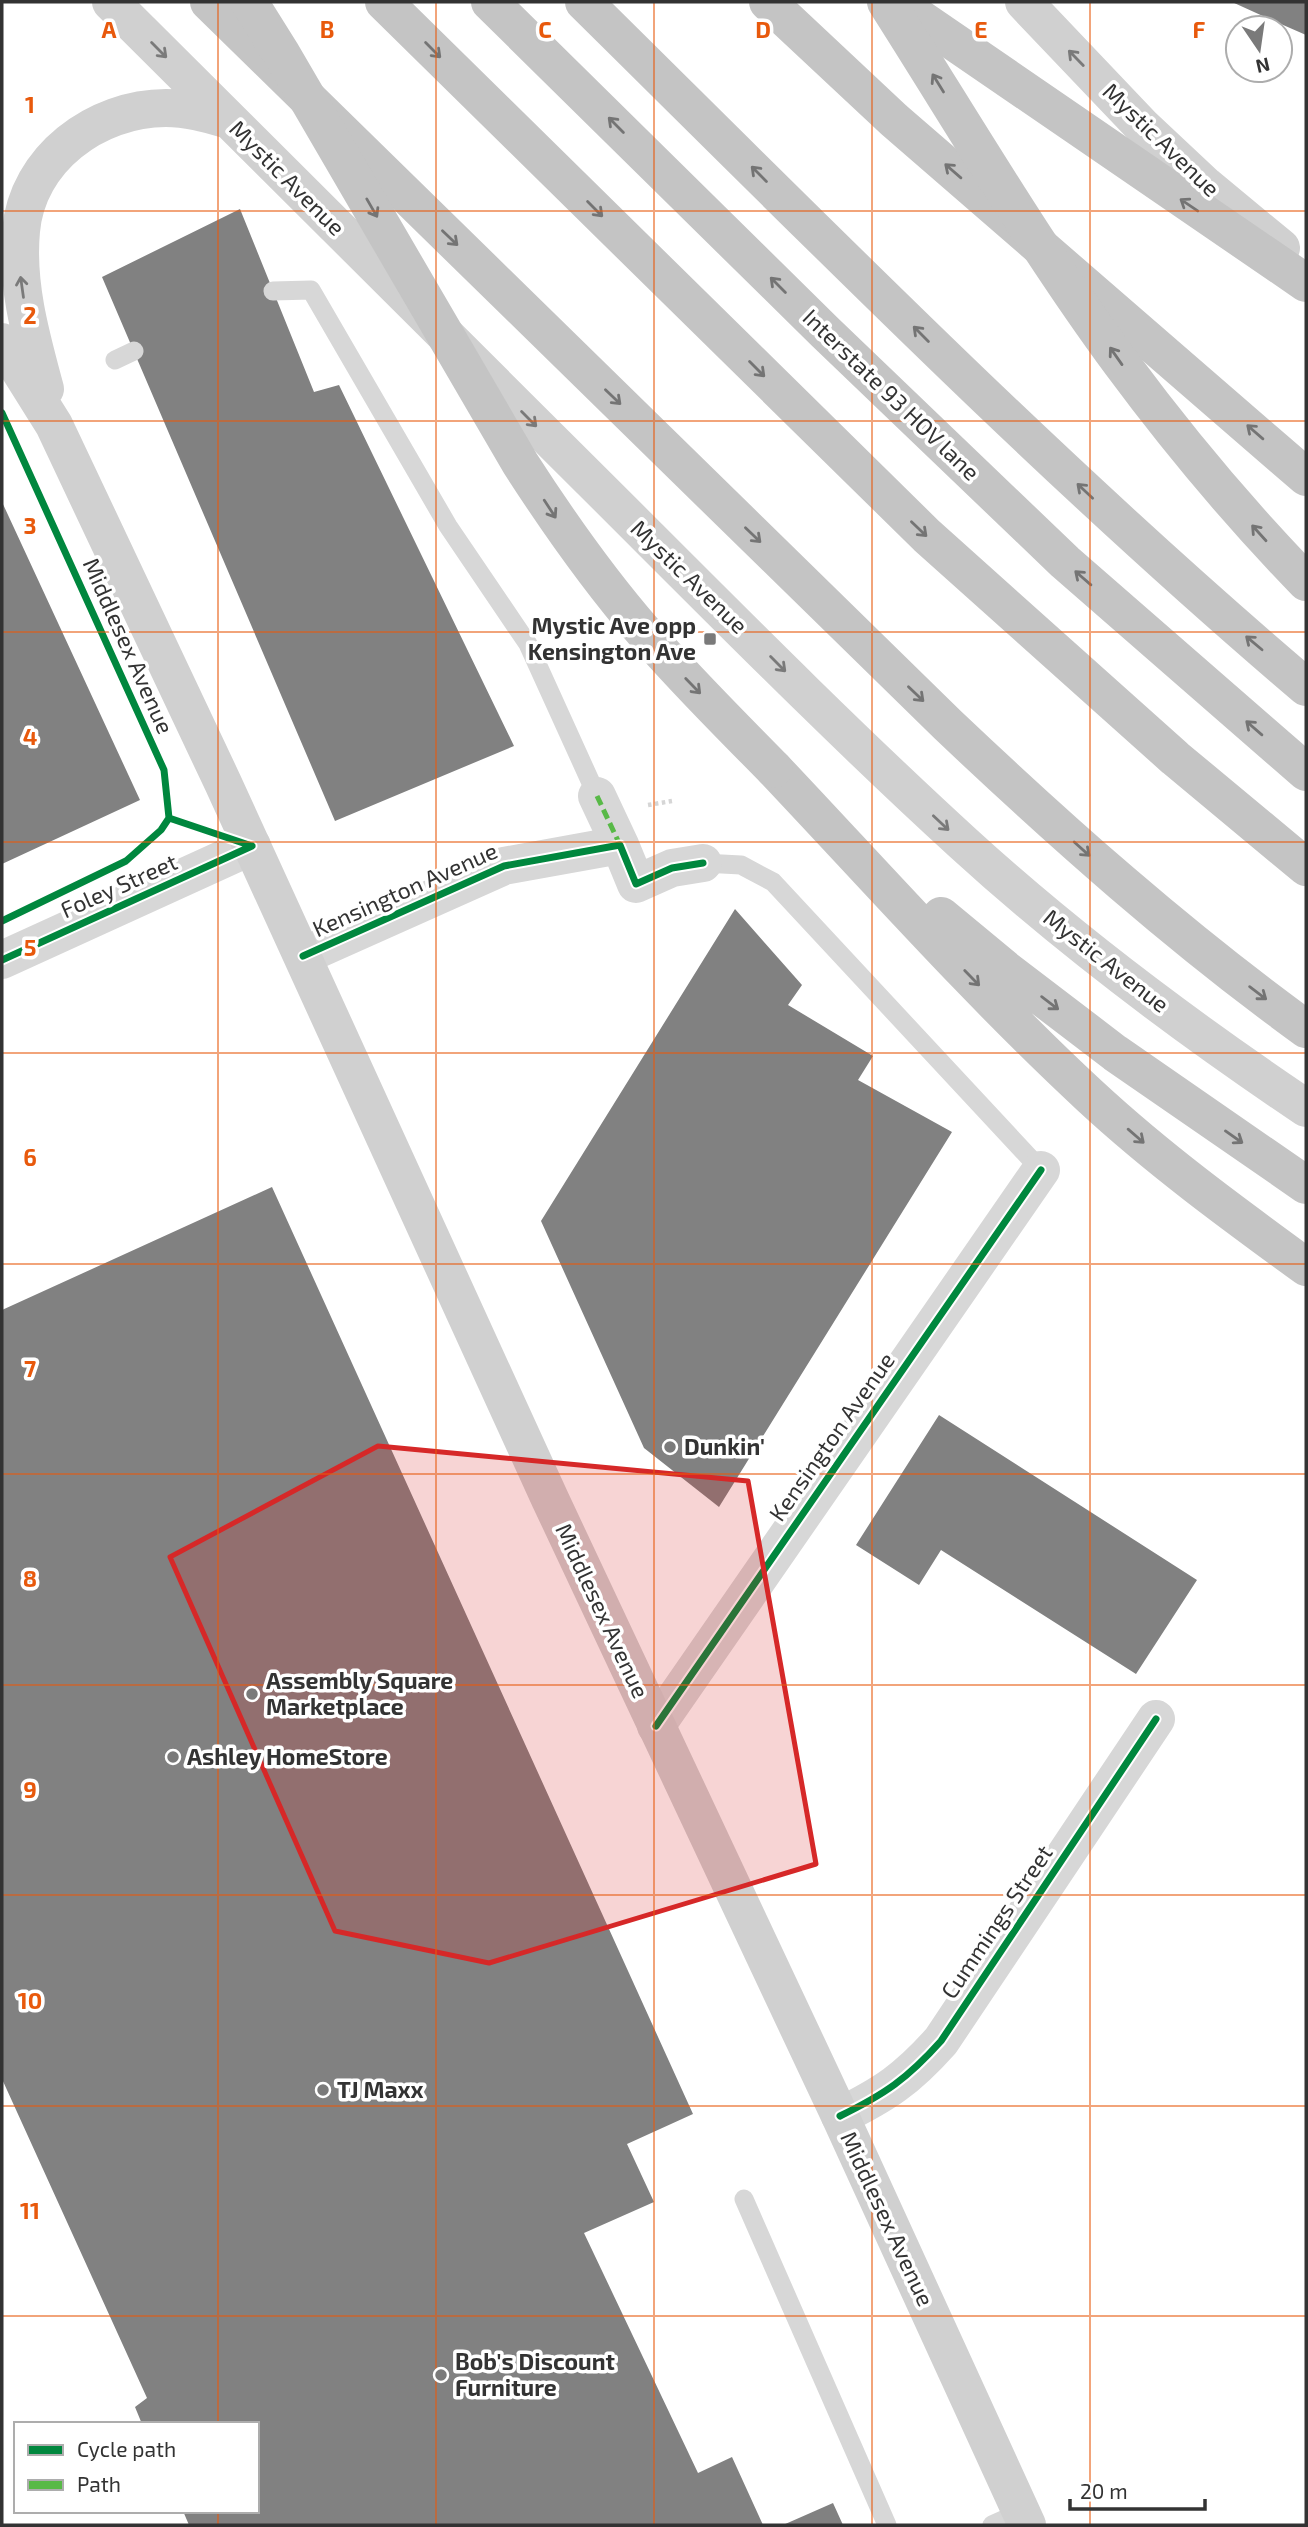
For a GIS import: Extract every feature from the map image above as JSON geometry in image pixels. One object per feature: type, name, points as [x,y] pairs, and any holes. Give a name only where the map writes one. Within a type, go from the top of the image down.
[{"type":"highway","points":[[209,2],[1032,804],[1204,951],[1306,1029]]},
{"type":"highway","points":[[249,2],[282,53],[520,463],[561,526],[644,632],[960,967],[1091,1097],[1160,1156],[1306,1267]]},
{"type":"highway","points":[[384,2],[927,536],[1175,758],[1306,867]]},
{"type":"highway","name":"Interstate 93 HOV lane","points":[[490,2],[1044,543],[1306,772]]},
{"type":"highway","points":[[584,2],[986,398],[1225,619],[1306,687]]},
{"type":"highway","points":[[768,2],[894,120],[1306,477]]},
{"type":"highway","points":[[886,2],[1033,233],[1119,361],[1218,487],[1306,582]]},
{"type":"highway","points":[[896,2],[1306,284]]},
{"type":"highway","points":[[774,769],[1005,969],[1115,1053],[1306,1185]]},
{"type":"main road","name":"Mystic Avenue","points":[[111,2],[663,552],[874,760],[965,845],[1062,928],[1306,1108]]},
{"type":"main road","name":"Mystic Avenue","points":[[1024,2],[1142,126],[1206,186],[1306,270]]},
{"type":"main road","name":"Middlesex Avenue","points":[[54,425],[31,337],[21,280],[21,229],[31,190],[52,157],[89,128],[125,112],[165,108],[195,110],[229,120]]},
{"type":"main road","name":"Middlesex Avenue","points":[[2,342],[54,425],[252,846],[656,1726],[840,2116],[1013,2521]]},
{"type":"street","points":[[597,796],[620,845]]},
{"type":"street","name":"Kensington Avenue","points":[[303,956],[504,866],[620,845],[636,884],[672,868],[703,863]]},
{"type":"street","name":"Foley Street","points":[[2,960],[252,846]]},
{"type":"street","name":"Kensington Avenue","points":[[656,1726],[1041,1170]]},
{"type":"street","name":"Cummings Street","points":[[840,2116],[881,2096],[915,2070],[941,2041],[1156,1719]]},
{"type":"lane","points":[[273,292],[312,290],[448,526],[528,645],[597,796]]},
{"type":"lane","points":[[115,360],[134,351]]},
{"type":"lane","name":"Kensington Avenue","points":[[703,863],[741,865],[773,882],[1041,1170]]},
{"type":"lane","points":[[744,2199],[887,2525]]},
{"type":"highlighted area","points":[[378,1446],[748,1481],[816,1864],[489,1963],[335,1931],[170,1557]]},
{"type":"building","points":[[1232,2],[1306,2],[1306,35],[1294,30],[1294,14],[1258,14]]},
{"type":"building","points":[[240,209],[314,392],[339,385],[514,746],[335,821],[102,277]]},
{"type":"building","points":[[2,502],[140,800],[2,864]]},
{"type":"building","points":[[735,909],[802,985],[788,1005],[873,1056],[858,1080],[952,1132],[719,1507],[644,1448],[541,1221]]},
{"type":"building","name":"Assembly Square Marketplace","points":[[272,1187],[693,2114],[627,2144],[654,2202],[584,2233],[698,2473],[732,2457],[763,2525],[189,2525],[184,2513],[259,2513],[259,2422],[141,2422],[135,2407],[147,2398],[2,2079],[2,1310]]},
{"type":"building","points":[[939,1415],[1197,1580],[1136,1674],[941,1550],[919,1585],[856,1545]]},
{"type":"building","points":[[833,2503],[843,2525],[783,2525]]},
{"type":"marked path","points":[[597,796],[620,845]]},
{"type":"cycle path","points":[[2,413],[164,770],[169,818]]},
{"type":"cycle path","points":[[169,818],[252,846]]},
{"type":"cycle path","points":[[2,921],[126,861],[161,830],[169,818]]},
{"type":"cycle path","points":[[303,956],[504,866],[620,845],[636,884],[672,868],[703,863]]},
{"type":"cycle path","points":[[2,960],[252,846]]},
{"type":"cycle path","points":[[656,1726],[1041,1170]]},
{"type":"cycle path","points":[[840,2116],[895,2084],[941,2041],[1156,1719]]},
{"type":"place","name":"Mystic Ave opp Kensington Ave","points":[[710,639]]},
{"type":"place","name":"Dunkin'","points":[[670,1447]]},
{"type":"place","name":"Assembly Square Marketplace","points":[[252,1694]]},
{"type":"place","name":"Ashley HomeStore","points":[[173,1757]]},
{"type":"place","name":"TJ Maxx","points":[[323,2090]]},
{"type":"place","name":"Bob's Discount Furniture","points":[[441,2375]]}]
